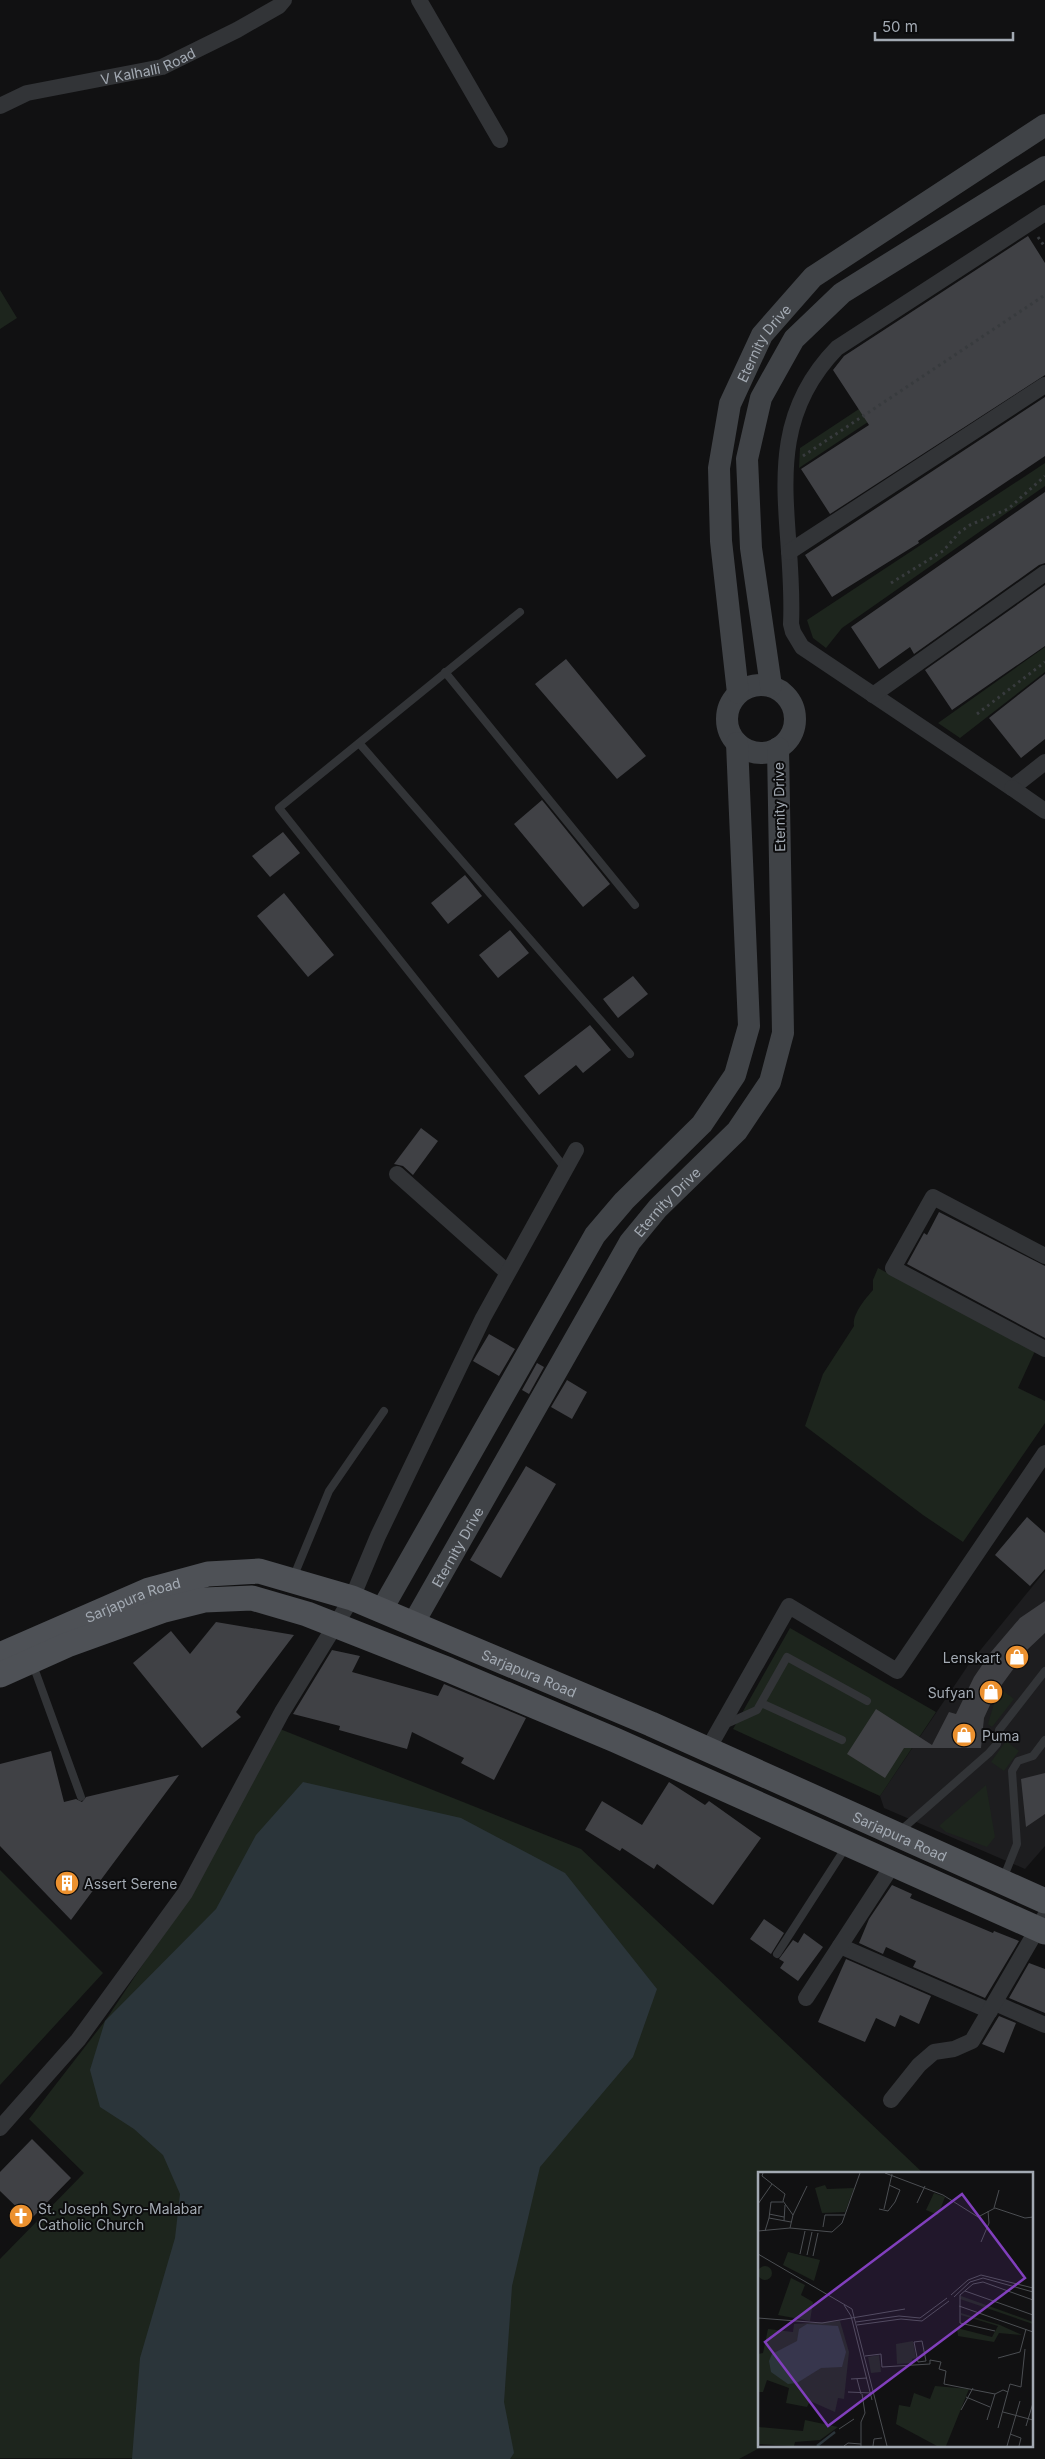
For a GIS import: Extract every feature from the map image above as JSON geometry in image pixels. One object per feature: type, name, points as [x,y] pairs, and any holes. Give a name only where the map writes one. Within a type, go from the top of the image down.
[{"type":"main road","name":"Sarjapura Road","points":[[0,1655],[149,1590],[208,1574],[259,1571],[352,1598],[708,1749],[1045,1901]]},
{"type":"main road","name":"Sarjapura Road","points":[[0,1675],[68,1644],[164,1610],[204,1600],[252,1598],[307,1614],[449,1670],[615,1740],[1042,1926]]},
{"type":"street","name":"V Kalhalli Road","points":[[1,104],[27,93],[162,67],[237,30],[279,6],[284,0]]},
{"type":"street","points":[[419,0],[500,140]]},
{"type":"street","name":"Eternity Drive","points":[[381,1611],[595,1235],[624,1201],[702,1124],[735,1075],[749,1026],[737,744],[731,735],[727,719],[731,702],[738,693],[720,541],[719,468],[730,404],[762,335],[813,277],[1045,125]]},
{"type":"street","name":"Eternity Drive","points":[[737,744],[757,753],[778,748],[787,741],[793,732],[795,721],[794,710],[789,699],[781,691],[771,686],[751,548],[747,459],[761,398],[794,339],[842,292],[1045,167]]},
{"type":"street","points":[[1045,213],[837,348],[815,372],[799,402],[789,434],[786,467],[791,624],[797,640],[810,652],[1045,811]]},
{"type":"street","points":[[789,552],[1045,385]]},
{"type":"street","points":[[873,695],[1045,573]]},
{"type":"street","points":[[738,693],[748,687],[760,684],[771,686]]},
{"type":"street","name":"Eternity Drive","points":[[413,1624],[630,1242],[658,1208],[737,1131],[770,1082],[783,1032],[778,748]]},
{"type":"street","points":[[1012,788],[1045,762]]},
{"type":"street","points":[[0,2128],[78,2040],[185,1893],[282,1712],[352,1598],[378,1536],[507,1272],[567,1170],[576,1150]]},
{"type":"street","points":[[397,1174],[507,1272]]},
{"type":"street","points":[[1045,1256],[933,1197],[893,1268],[1045,1349]]},
{"type":"street","points":[[708,1749],[789,1606],[896,1671],[1045,1453]]},
{"type":"street","points":[[806,1998],[894,1863]]},
{"type":"street","points":[[891,2100],[919,2065],[934,2052],[954,2049],[972,2041],[1042,1926]]},
{"type":"street","points":[[840,1946],[992,2007],[1045,2025]]},
{"type":"lane","points":[[520,612],[279,808],[567,1170]]},
{"type":"lane","points":[[445,672],[635,905]]},
{"type":"lane","points":[[359,743],[630,1054]]},
{"type":"lane","points":[[293,1580],[328,1491],[384,1411]]},
{"type":"lane","points":[[721,1726],[757,1710],[787,1657],[867,1701]]},
{"type":"lane","points":[[31,1661],[81,1797]]},
{"type":"lane","points":[[897,1834],[989,1752],[996,1744],[999,1730],[1045,1672]]},
{"type":"lane","points":[[761,1703],[842,1740]]},
{"type":"lane","points":[[1002,1882],[1017,1844],[1012,1771],[1018,1761],[1033,1756],[1045,1740]]},
{"type":"lane","points":[[777,1954],[848,1843]]},
{"type":"path","points":[[786,467],[1045,296]]},
{"type":"path","points":[[891,583],[943,550],[960,532],[970,525],[1008,509],[1045,476]]},
{"type":"path","points":[[977,714],[1045,662]]},
{"type":"shaded area","points":[[1045,286],[1045,304],[799,468],[800,448]]},
{"type":"shaded area","points":[[0,290],[17,318],[0,329]]},
{"type":"shaded area","points":[[1045,463],[1045,486],[842,628],[826,648],[813,638],[807,620]]},
{"type":"shaded area","points":[[1045,647],[1045,672],[960,738],[938,723]]},
{"type":"shaded area","points":[[878,1268],[1035,1351],[1018,1388],[1045,1401],[1045,1423],[963,1542],[923,1515],[805,1426],[823,1374],[854,1326],[855,1316],[860,1306],[873,1290],[873,1280]]},
{"type":"shaded area","points":[[1045,1571],[1045,1846],[1025,1869],[884,1808],[880,1796],[969,1664]]},
{"type":"shaded area","points":[[790,1628],[936,1712],[880,1796],[733,1729]]},
{"type":"shaded area","points":[[1001,1689],[1014,1699],[992,1727],[988,1724],[995,1700]]},
{"type":"shaded area","points":[[280,1729],[581,1849],[922,2172],[758,2172],[758,2446],[763,2446],[739,2459],[0,2458],[0,2259],[84,2173],[29,2119],[105,2021],[186,1900]]},
{"type":"shaded area","points":[[1006,1741],[1019,1751],[1004,1771],[991,1762]]},
{"type":"shaded area","points":[[303,1782],[461,1818],[565,1873],[657,1989],[633,2057],[540,2167],[512,2286],[504,2402],[514,2453],[510,2459],[132,2459],[140,2358],[175,2238],[180,2194],[163,2155],[134,2129],[100,2107],[90,2070],[105,2021],[216,1909],[256,1835]]},
{"type":"shaded area","points":[[986,1785],[995,1837],[987,1847],[946,1832],[939,1826]]},
{"type":"shaded area","points":[[0,1870],[103,1973],[0,2085]]},
{"type":"building","points":[[1028,236],[1045,263],[1045,375],[830,514],[801,469],[869,425],[833,370],[844,356]]},
{"type":"building","points":[[1045,397],[1045,456],[918,541],[919,543],[832,597],[805,555]]},
{"type":"building","points":[[1045,492],[1045,563],[1039,565],[914,654],[910,647],[879,669],[851,627]]},
{"type":"building","points":[[1045,585],[1045,646],[952,710],[925,670]]},
{"type":"building","points":[[566,659],[646,756],[617,779],[535,684]]},
{"type":"building","points":[[1045,674],[1045,739],[1021,758],[989,718]]},
{"type":"building","points":[[542,800],[610,884],[583,907],[514,824]]},
{"type":"building","points":[[283,832],[300,853],[270,877],[252,856]]},
{"type":"building","points":[[465,875],[482,896],[448,924],[431,903]]},
{"type":"building","points":[[284,893],[334,955],[308,977],[257,916]]},
{"type":"building","points":[[510,930],[529,953],[498,978],[479,955]]},
{"type":"building","points":[[633,976],[648,994],[618,1018],[603,999]]},
{"type":"building","points":[[590,1025],[611,1050],[583,1073],[576,1065],[539,1095],[524,1076]]},
{"type":"building","points":[[421,1128],[438,1141],[413,1175],[403,1166],[394,1164]]},
{"type":"building","points":[[939,1212],[1045,1266],[1045,1338],[907,1264],[924,1233],[927,1235]]},
{"type":"building","points":[[489,1334],[515,1349],[499,1376],[473,1361]]},
{"type":"building","points":[[537,1363],[544,1367],[529,1394],[522,1390]]},
{"type":"building","points":[[567,1380],[587,1392],[572,1419],[551,1407]]},
{"type":"building","points":[[526,1466],[556,1484],[501,1578],[470,1560]]},
{"type":"building","points":[[1027,1517],[1045,1533],[1045,1569],[1030,1586],[995,1555]]},
{"type":"building","points":[[1045,1601],[1045,1633],[1027,1650],[995,1694],[984,1718],[981,1748],[904,1748],[885,1778],[847,1754],[876,1709],[932,1745],[949,1712],[956,1714],[974,1677],[991,1652],[1020,1618]]},
{"type":"building","points":[[216,1622],[294,1635],[236,1712],[241,1717],[202,1748],[133,1663],[171,1631],[190,1654]]},
{"type":"building","points":[[332,1650],[360,1656],[352,1672],[438,1696],[444,1684],[526,1718],[494,1780],[461,1763],[464,1758],[412,1732],[407,1749],[339,1730],[340,1726],[293,1714]]},
{"type":"building","name":"Assert Serene","points":[[51,1751],[64,1802],[76,1799],[82,1802],[86,1797],[179,1775],[71,1920],[0,1846],[0,1764]]},
{"type":"building","points":[[1045,1773],[1045,1814],[1026,1827],[1021,1779]]},
{"type":"building","points":[[669,1782],[705,1805],[709,1801],[761,1838],[713,1905],[657,1864],[654,1869],[622,1848],[620,1851],[585,1830],[602,1801],[642,1825]]},
{"type":"building","points":[[892,1885],[912,1894],[910,1898],[993,1933],[994,1931],[1019,1941],[985,1998],[913,1967],[916,1961],[886,1947],[883,1954],[859,1943],[869,1919]]},
{"type":"building","points":[[764,1919],[784,1933],[771,1954],[750,1939]]},
{"type":"building","points":[[804,1933],[823,1947],[798,1981],[780,1968],[784,1962],[779,1959],[793,1940],[798,1943]]},
{"type":"building","points":[[846,1959],[931,1996],[919,2024],[900,2015],[895,2027],[876,2018],[865,2042],[818,2022]]},
{"type":"building","points":[[1029,1963],[1045,1969],[1045,2013],[1009,1998]]},
{"type":"building","points":[[999,2016],[1016,2023],[1004,2053],[982,2044]]},
{"type":"building","points":[[32,2139],[71,2178],[30,2220],[0,2191],[0,2172]]},
{"type":"place","name":"Lenskart","points":[[1017,1657]]},
{"type":"place","name":"Sufyan","points":[[991,1692]]},
{"type":"place","name":"Puma","points":[[964,1735]]},
{"type":"place","name":"Assert Serene","points":[[67,1883]]},
{"type":"place","name":"St. Joseph Syro-Malabar Catholic Church","points":[[21,2216]]}]
